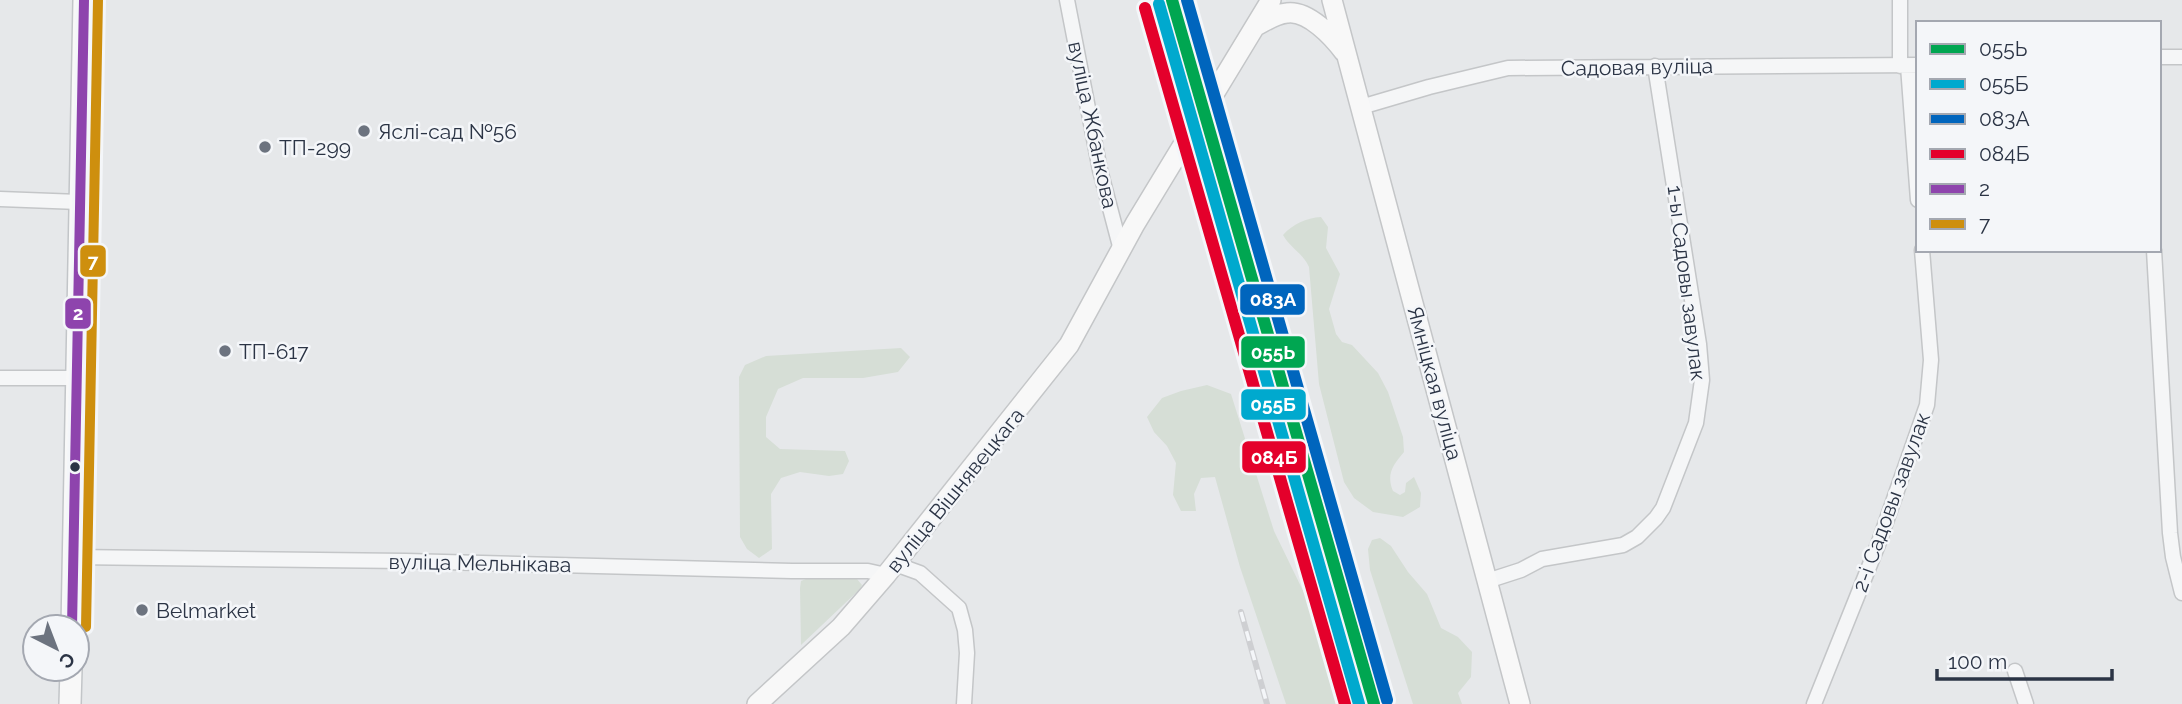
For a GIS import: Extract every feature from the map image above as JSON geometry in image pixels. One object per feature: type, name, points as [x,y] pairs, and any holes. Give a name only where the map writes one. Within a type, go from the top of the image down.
[{"type":"main road","points":[[72,613],[84,0]]},
{"type":"main road","name":"вуліца Вішнявецкага","points":[[757,704],[841,627],[891,570],[1069,345],[1202,111],[1271,0]]},
{"type":"main road","points":[[1255,27],[1291,9],[1314,12],[1325,0]]},
{"type":"main road","name":"Ямніцкая вуліца","points":[[1332,0],[1520,704]]},
{"type":"main road","points":[[1291,9],[1328,32],[1350,61]]},
{"type":"main road","points":[[70,704],[71,683]]},
{"type":"street","name":"вуліца Жбанкова","points":[[1067,0],[1100,170],[1121,250]]},
{"type":"street","points":[[1900,0],[1916,173]]},
{"type":"street","points":[[2161,57],[2182,57]]},
{"type":"street","name":"1-ы Садовы завулак","points":[[1487,581],[1521,570],[1542,559],[1616,547],[1637,537],[1663,509],[1696,423],[1702,380],[1699,344],[1655,66]]},
{"type":"street","name":"Садовая вуліца","points":[[1361,107],[1508,68],[1908,66]]},
{"type":"street","points":[[0,199],[79,202]]},
{"type":"street","name":"2-і Садовы завулак","points":[[1814,704],[1879,542],[1924,416],[1929,393],[1931,360],[1922,252]]},
{"type":"street","points":[[2154,252],[2170,533],[2182,593]]},
{"type":"street","points":[[0,378],[77,378]]},
{"type":"street","name":"вуліца Мельнікава","points":[[73,557],[406,561],[792,571],[891,570],[920,573],[959,608],[967,653],[964,704]]},
{"type":"street","points":[[2015,671],[2026,704]]},
{"type":"shaded area","points":[[1321,217],[1328,227],[1326,248],[1340,274],[1329,309],[1336,334],[1342,342],[1352,345],[1378,373],[1388,392],[1403,437],[1404,452],[1392,470],[1390,480],[1393,491],[1400,495],[1405,492],[1406,483],[1414,477],[1421,493],[1420,507],[1403,517],[1373,512],[1354,498],[1344,482],[1319,384],[1309,267],[1283,235],[1300,222]]},
{"type":"shaded area","points":[[901,348],[910,357],[898,372],[863,378],[803,378],[778,389],[766,417],[766,437],[780,449],[845,451],[849,461],[843,474],[829,476],[800,472],[781,478],[771,494],[772,549],[759,558],[747,549],[740,537],[739,377],[745,365],[766,356]]},
{"type":"shaded area","points":[[1207,385],[1231,394],[1274,531],[1323,632],[1344,704],[1286,704],[1240,567],[1215,477],[1201,478],[1194,494],[1196,511],[1181,511],[1173,495],[1176,463],[1147,417],[1162,398]]},
{"type":"shaded area","points":[[1380,538],[1391,546],[1427,594],[1441,628],[1458,637],[1472,652],[1471,677],[1458,693],[1462,704],[1413,704],[1370,570],[1368,549],[1372,540]]},
{"type":"shaded area","points":[[857,579],[862,585],[801,645],[800,588],[801,581]]},
{"type":"railway","points":[[1241,612],[1267,704]]},
{"type":"transit line","name":"2","points":[[72,613],[84,0]]},
{"type":"transit line","name":"7","points":[[86,613],[98,0]]},
{"type":"transit line","name":"055Ь","points":[[1172,0],[1374,704]]},
{"type":"transit line","name":"083А","points":[[1187,0],[1387,700]]},
{"type":"transit line","name":"055Б","points":[[1159,4],[1359,704]]},
{"type":"transit line","name":"084Б","points":[[1145,8],[1345,704]]},
{"type":"place","name":"Яслі-сад №56","points":[[364,131]]},
{"type":"place","name":"ТП-299","points":[[265,147]]},
{"type":"place","name":"ТП-617","points":[[225,351]]},
{"type":"place","name":"Belmarket","points":[[142,610]]}]
